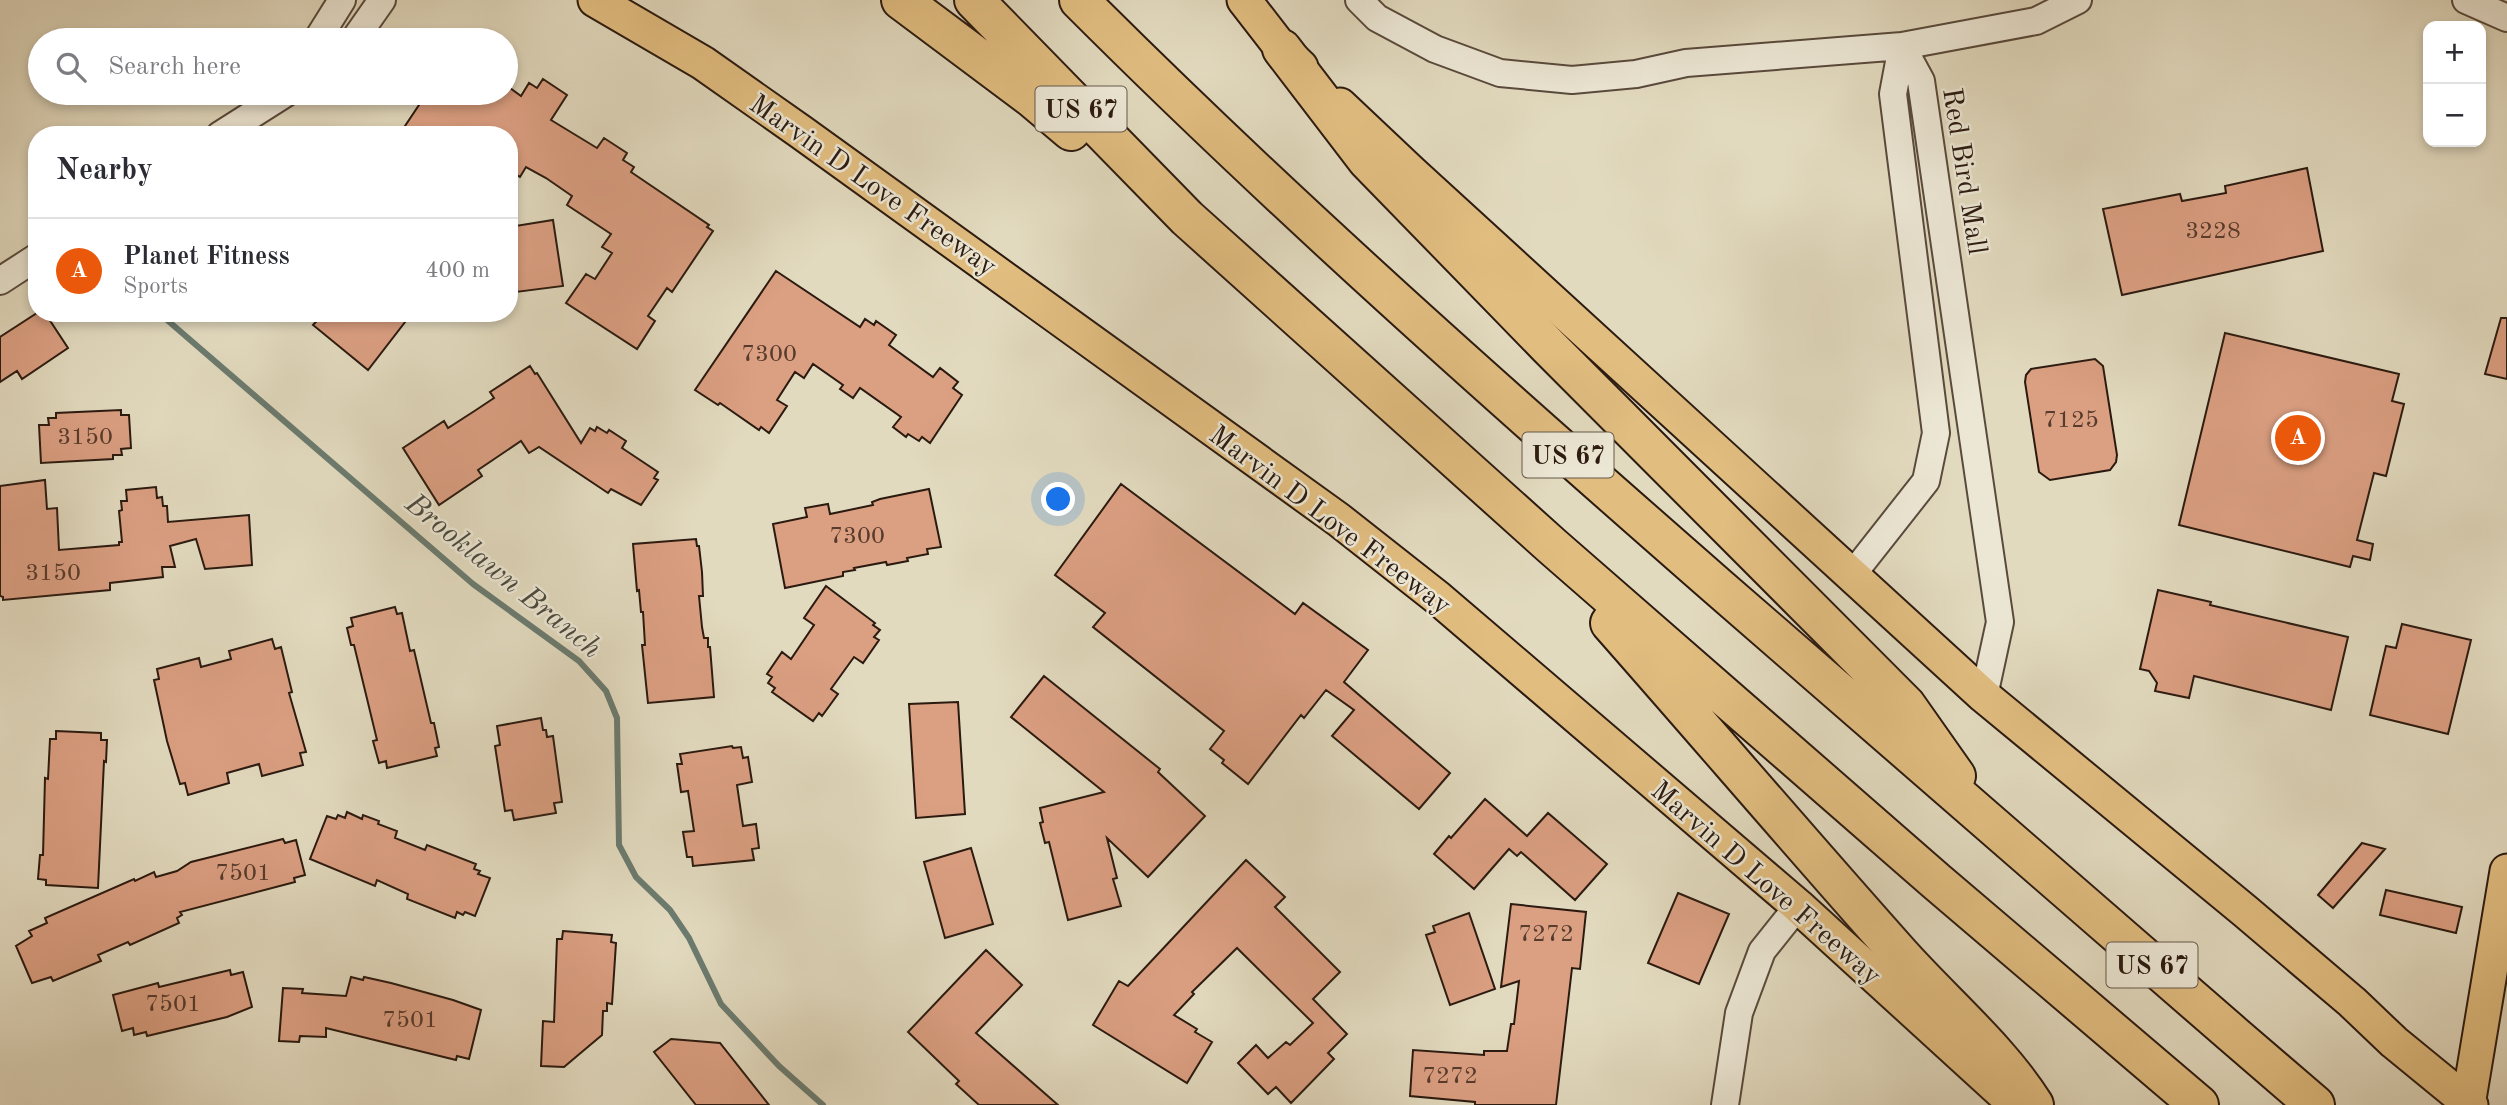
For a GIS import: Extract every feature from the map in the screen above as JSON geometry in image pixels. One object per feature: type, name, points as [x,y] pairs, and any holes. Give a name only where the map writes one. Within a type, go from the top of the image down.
[{"type":"highway","points":[[901,0],[1032,98],[1154,204],[1187,218]]},
{"type":"highway","name":"US 67","points":[[974,0],[1187,218],[1552,546],[1936,881],[2199,1105]]},
{"type":"highway","name":"US 67","points":[[1079,0],[1155,76],[1489,387],[2315,1105]]},
{"type":"highway","points":[[1109,0],[1155,76]]},
{"type":"highway","points":[[1282,50],[1367,160],[1906,705],[1989,824]]},
{"type":"highway","points":[[1552,546],[1592,602],[1741,775],[1927,984],[2017,1077],[2034,1105]]},
{"type":"main road","name":"Marvin D Love Freeway","points":[[595,0],[703,63],[1339,520],[1438,598],[1798,906],[2016,1105]]},
{"type":"main road","points":[[1244,0],[1282,50],[1411,172],[1984,696],[2245,911],[2469,1104]]},
{"type":"main road","points":[[2469,1104],[2507,871]]},
{"type":"main road","points":[[2394,1042],[2420,1076],[2430,1105]]},
{"type":"street","points":[[324,28],[342,0]]},
{"type":"street","points":[[362,28],[382,0]]},
{"type":"street","points":[[1359,0],[1377,19],[1435,49],[1500,73],[1572,80],[1636,74],[1686,63],[1902,46],[2036,21],[2078,0]]},
{"type":"street","points":[[2466,0],[2507,18]]},
{"type":"street","points":[[1852,575],[1926,481],[1936,433],[1893,94],[1902,46]]},
{"type":"street","name":"Red Bird Mall","points":[[1902,46],[1921,80],[2000,622],[1984,696]]},
{"type":"street","points":[[234,126],[266,105]]},
{"type":"street","points":[[0,281],[28,263]]},
{"type":"street","points":[[1725,1105],[1739,1013],[1762,951],[1798,906]]},
{"type":"building","points":[[543,79],[567,95],[551,120],[597,148],[604,138],[627,153],[623,160],[634,167],[631,172],[709,225],[707,227],[713,231],[672,292],[667,288],[648,316],[655,321],[637,349],[566,303],[586,274],[595,279],[612,253],[602,247],[611,234],[567,205],[572,196],[546,178],[526,167],[520,177],[518,176],[518,126],[405,126],[419,105],[518,105],[518,94],[521,96],[529,83],[537,88]]},
{"type":"building","points":[[2307,168],[2323,251],[2122,295],[2103,209],[2180,194],[2182,201],[2226,193],[2225,186]]},
{"type":"building","points":[[553,220],[563,286],[518,292],[518,226]]},
{"type":"building","points":[[776,271],[860,327],[865,319],[874,325],[876,321],[896,335],[889,345],[933,377],[940,368],[958,382],[953,388],[962,395],[930,443],[922,437],[919,441],[908,434],[906,437],[893,427],[901,417],[860,388],[853,398],[840,389],[843,385],[813,364],[804,378],[795,372],[777,400],[787,406],[769,433],[761,427],[759,430],[720,403],[718,405],[695,390]]},
{"type":"building","points":[[2501,318],[2507,318],[2507,379],[2485,374]]},
{"type":"building","points":[[28,319],[28,322],[51,322],[68,348],[22,379],[17,371],[0,382],[0,337]]},
{"type":"building","points":[[316,322],[405,322],[368,370],[313,325]]},
{"type":"building","points":[[2225,333],[2399,374],[2392,401],[2404,404],[2386,476],[2374,473],[2357,540],[2373,544],[2370,560],[2353,556],[2350,567],[2179,525]]},
{"type":"building","points":[[2095,359],[2103,366],[2116,462],[2110,470],[2050,480],[2039,472],[2026,375],[2031,369]]},
{"type":"building","points":[[530,366],[581,443],[590,428],[595,431],[597,427],[607,433],[609,430],[626,441],[622,448],[658,472],[654,478],[658,480],[641,505],[611,489],[608,493],[539,447],[529,453],[521,441],[478,470],[482,476],[439,505],[403,448],[444,421],[448,428],[476,410],[494,398],[490,392]]},
{"type":"building","points":[[121,410],[121,415],[129,415],[131,448],[121,449],[122,455],[113,455],[113,459],[41,463],[39,425],[49,425],[48,418],[56,418],[56,413]]},
{"type":"building","points":[[45,480],[47,509],[57,508],[59,550],[119,545],[119,542],[122,542],[119,511],[122,510],[121,501],[127,501],[126,490],[156,487],[157,498],[162,497],[163,506],[167,506],[168,522],[249,515],[252,565],[205,569],[196,539],[170,546],[175,567],[162,567],[163,577],[110,583],[110,590],[3,600],[0,596],[0,486]]},
{"type":"building","points":[[1121,484],[1295,614],[1303,603],[1368,650],[1344,682],[1450,773],[1419,809],[1332,736],[1354,710],[1326,690],[1304,718],[1301,715],[1248,784],[1222,763],[1224,760],[1210,749],[1224,731],[1093,627],[1105,613],[1055,575]]},
{"type":"building","points":[[929,489],[941,547],[927,549],[928,554],[907,558],[908,561],[854,568],[855,570],[843,572],[843,576],[785,588],[773,524],[807,517],[805,508],[828,504],[830,514],[873,505],[872,502],[880,499]]},
{"type":"building","points":[[696,539],[702,572],[703,596],[699,596],[702,627],[704,638],[708,638],[710,647],[714,697],[648,703],[642,645],[645,645],[643,612],[639,590],[637,591],[633,544]]},
{"type":"building","points":[[826,586],[875,623],[873,625],[880,630],[874,637],[879,640],[863,663],[854,657],[831,689],[838,694],[822,716],[819,713],[813,721],[772,692],[775,688],[768,683],[772,677],[767,674],[782,652],[791,659],[814,625],[804,618]]},
{"type":"building","points":[[2158,590],[2348,637],[2331,710],[2194,676],[2189,698],[2155,691],[2157,683],[2149,671],[2140,669]]},
{"type":"building","points":[[395,607],[397,614],[402,613],[410,651],[414,650],[439,747],[435,748],[437,756],[387,768],[386,761],[379,763],[373,741],[377,740],[354,645],[351,645],[347,628],[353,626],[351,618]]},
{"type":"building","points":[[2402,624],[2471,640],[2448,734],[2370,715],[2386,646],[2396,648]]},
{"type":"building","points":[[272,639],[275,649],[281,647],[292,692],[289,693],[306,752],[300,753],[303,765],[262,776],[259,764],[227,773],[229,783],[188,795],[185,783],[180,784],[167,741],[154,680],[159,679],[157,669],[199,658],[201,667],[231,659],[229,651]]},
{"type":"building","points":[[1044,676],[1160,769],[1158,772],[1205,816],[1148,877],[1107,838],[1117,878],[1113,879],[1121,906],[1068,920],[1049,842],[1045,843],[1040,823],[1043,822],[1040,808],[1104,792],[1011,717]]},
{"type":"building","points":[[958,702],[965,814],[916,818],[909,704]]},
{"type":"building","points":[[541,718],[547,737],[553,736],[562,802],[554,803],[556,813],[514,820],[512,810],[505,811],[495,746],[500,745],[497,726]]},
{"type":"building","points":[[56,731],[101,733],[101,740],[107,740],[98,888],[46,885],[46,880],[38,879],[40,855],[43,855],[45,778],[48,779],[50,739],[56,739]]},
{"type":"building","points":[[741,747],[743,758],[748,757],[752,782],[737,785],[743,826],[756,824],[759,848],[752,849],[754,860],[693,866],[692,857],[687,857],[683,832],[694,831],[688,791],[681,792],[677,764],[682,764],[680,754]]},
{"type":"building","points":[[1485,799],[1527,836],[1548,813],[1607,864],[1575,900],[1521,852],[1517,856],[1509,849],[1474,889],[1434,854]]},
{"type":"building","points":[[347,812],[362,819],[363,815],[379,821],[378,824],[397,831],[395,838],[425,850],[427,845],[476,864],[474,869],[480,871],[478,874],[490,878],[475,916],[457,912],[455,918],[407,899],[408,894],[377,880],[375,886],[310,859],[327,816],[336,819],[338,815],[345,818]]},
{"type":"building","points":[[283,839],[285,843],[296,840],[305,875],[294,878],[295,882],[180,912],[182,915],[177,918],[179,923],[130,945],[128,942],[98,955],[101,961],[53,981],[51,977],[32,983],[16,946],[32,936],[29,931],[47,923],[45,918],[154,872],[156,877],[177,871],[191,862]]},
{"type":"building","points":[[2362,843],[2385,849],[2333,908],[2318,895]]},
{"type":"building","points":[[971,848],[993,924],[945,938],[924,862]]},
{"type":"building","points":[[1246,860],[1285,897],[1275,907],[1340,972],[1313,999],[1347,1034],[1328,1053],[1334,1059],[1291,1103],[1276,1087],[1268,1094],[1238,1063],[1256,1045],[1268,1058],[1286,1042],[1290,1045],[1313,1023],[1237,948],[1192,992],[1194,994],[1174,1015],[1212,1042],[1187,1083],[1093,1025],[1119,981],[1128,986]]},
{"type":"building","points":[[2386,890],[2462,907],[2456,933],[2380,915]]},
{"type":"building","points":[[1678,893],[1729,914],[1699,984],[1648,963]]},
{"type":"building","points":[[1511,904],[1586,912],[1580,969],[1572,968],[1556,1105],[1475,1105],[1475,1102],[1410,1096],[1413,1050],[1484,1055],[1484,1051],[1507,1051],[1511,1024],[1514,1024],[1519,981],[1501,987]]},
{"type":"building","points":[[1469,913],[1495,989],[1450,1005],[1426,935],[1435,932],[1433,926]]},
{"type":"building","points":[[563,931],[612,935],[611,942],[616,943],[612,1004],[607,1003],[607,1011],[603,1011],[602,1035],[564,1067],[541,1066],[543,1021],[554,1022],[557,939],[562,939]]},
{"type":"building","points":[[986,950],[1022,985],[976,1033],[1058,1105],[979,1105],[956,1084],[959,1081],[908,1032]]},
{"type":"building","points":[[230,970],[231,975],[243,972],[252,1007],[227,1017],[147,1036],[146,1032],[134,1035],[133,1028],[122,1031],[113,995],[158,983],[159,987]]},
{"type":"building","points":[[351,977],[391,983],[481,1010],[469,1059],[457,1056],[456,1060],[326,1028],[326,1037],[300,1036],[299,1042],[279,1041],[283,988],[303,989],[302,993],[346,996]]},
{"type":"building","points":[[671,1039],[720,1043],[769,1105],[696,1105],[654,1052]]},
{"type":"waterway","name":"Brooklawn Branch","points":[[169,322],[473,584],[579,661],[606,691],[617,718],[619,845],[636,877],[670,910],[689,938],[721,1004],[779,1066],[823,1105]]},
{"type":"place","name":"Planet Fitness","points":[[2298,438]]}]
